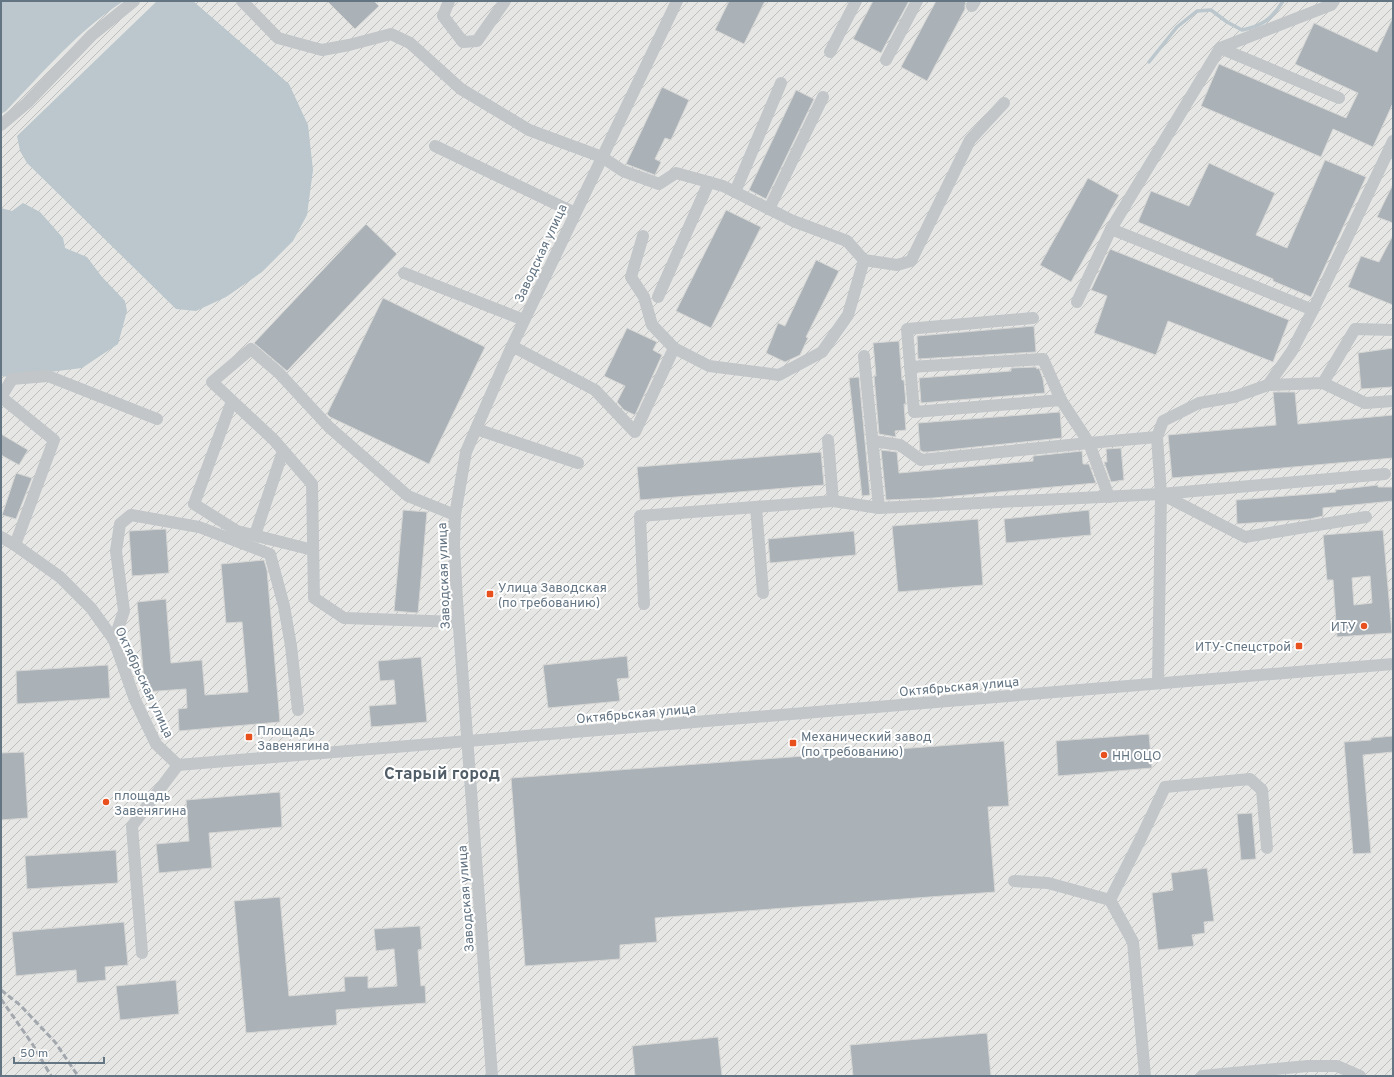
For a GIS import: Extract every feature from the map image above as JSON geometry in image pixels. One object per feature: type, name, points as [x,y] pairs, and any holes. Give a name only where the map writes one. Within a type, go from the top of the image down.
[{"type":"street","points":[[1,124],[26,103],[92,34],[134,1]]},
{"type":"street","points":[[242,1],[278,38],[322,50],[391,34],[410,43],[462,89],[530,130],[602,157],[623,171],[659,184],[676,173],[723,186],[793,221],[847,241],[864,260],[897,265],[912,261],[970,140],[1004,103]]},
{"type":"street","points":[[449,1],[443,16],[463,42],[477,41],[505,1]]},
{"type":"street","name":"Заводская улица","points":[[492,1076],[458,622],[454,545],[455,514],[466,452],[524,320],[677,1]]},
{"type":"street","points":[[830,52],[856,1]]},
{"type":"street","points":[[886,60],[917,1]]},
{"type":"street","points":[[1076,302],[1111,229],[1220,48],[1331,5],[1334,1]]},
{"type":"street","points":[[1220,48],[1339,98]]},
{"type":"street","points":[[735,192],[781,83]]},
{"type":"street","points":[[769,209],[823,97]]},
{"type":"street","points":[[435,146],[575,213]]},
{"type":"street","points":[[1268,385],[1292,350],[1392,149]]},
{"type":"street","points":[[658,296],[709,182]]},
{"type":"street","points":[[1111,229],[1313,310]]},
{"type":"street","points":[[643,236],[631,277],[644,297],[652,325],[674,348],[709,366],[779,375],[822,352],[848,315],[864,260]]},
{"type":"street","points":[[404,273],[524,320]]},
{"type":"street","points":[[1033,318],[907,329],[914,412],[1061,400]]},
{"type":"street","points":[[1322,383],[1355,329],[1393,330]]},
{"type":"street","points":[[512,346],[595,390],[635,432],[674,348]]},
{"type":"street","points":[[455,514],[408,496],[329,427],[279,373],[251,349],[212,382],[274,440],[312,484],[314,598],[344,618],[458,622]]},
{"type":"street","points":[[864,356],[879,508]]},
{"type":"street","points":[[910,367],[1043,359],[1061,400],[1089,443],[1109,497]]},
{"type":"street","points":[[15,545],[54,440],[1,397],[12,378],[48,376],[157,419]]},
{"type":"street","points":[[1158,683],[1161,494],[1157,437],[1163,421],[1199,403],[1234,397],[1268,385],[1322,383],[1365,403],[1393,401]]},
{"type":"street","points":[[232,401],[194,504],[237,531],[313,550]]},
{"type":"street","points":[[476,429],[578,463]]},
{"type":"street","points":[[872,441],[900,445],[921,460],[1157,437]]},
{"type":"street","points":[[828,440],[833,502]]},
{"type":"street","points":[[254,535],[283,451]]},
{"type":"street","points":[[644,604],[640,516],[833,502],[879,508],[1109,497],[1161,494],[1385,474]]},
{"type":"street","points":[[1161,494],[1245,537],[1366,516]]},
{"type":"street","points":[[756,507],[763,593]]},
{"type":"street","points":[[114,640],[124,611],[116,551],[120,524],[131,515],[199,526],[270,554],[284,606],[291,646],[298,710]]},
{"type":"street","name":"Октябрьская улица","points":[[1,537],[15,545],[60,577],[91,608],[114,640],[135,700],[156,744],[178,765],[1393,664]]},
{"type":"street","points":[[142,953],[132,826],[178,765]]},
{"type":"street","points":[[1110,900],[1165,787],[1250,779],[1262,790],[1267,848]]},
{"type":"street","points":[[1014,881],[1048,883],[1110,900],[1133,942],[1145,1076]]},
{"type":"street","points":[[1202,1076],[1308,1066],[1337,1066],[1360,1076]]},
{"type":"shaded area","points":[[1,1],[1393,1],[1393,1076],[1,1076]]},
{"type":"shaded area","points":[[1,1],[122,2],[106,13],[76,39],[47,67],[6,111],[1,114]]},
{"type":"shaded area","points":[[157,1],[193,1],[289,84],[308,125],[313,170],[307,215],[293,241],[262,272],[226,297],[196,311],[176,309],[27,163],[20,151],[17,136]]},
{"type":"shaded area","points":[[23,203],[40,212],[63,238],[65,248],[87,257],[102,277],[125,301],[127,311],[118,344],[82,368],[9,377],[1,376],[1,208],[12,211]]},
{"type":"building","points":[[327,1],[374,1],[379,6],[355,29]]},
{"type":"building","points":[[729,1],[765,1],[744,44],[715,30]]},
{"type":"building","points":[[873,1],[909,1],[881,53],[853,39]]},
{"type":"building","points":[[936,1],[966,1],[965,9],[927,81],[901,67]]},
{"type":"building","points":[[1393,17],[1393,103],[1373,147],[1333,129],[1321,157],[1201,106],[1219,64],[1346,118],[1358,93],[1295,64],[1314,23],[1377,52]]},
{"type":"building","points":[[662,87],[689,100],[671,140],[665,138],[655,159],[661,162],[655,175],[626,164]]},
{"type":"building","points":[[796,90],[814,99],[766,199],[749,190]]},
{"type":"building","points":[[1325,160],[1366,177],[1311,297],[1273,281],[1273,279],[1138,222],[1151,191],[1189,206],[1209,163],[1275,193],[1256,235],[1287,248]]},
{"type":"building","points":[[1088,178],[1119,195],[1071,282],[1040,265]]},
{"type":"building","points":[[1393,184],[1393,223],[1377,217]]},
{"type":"building","points":[[726,210],[761,227],[711,328],[676,311]]},
{"type":"building","points":[[366,224],[397,254],[287,371],[254,343]]},
{"type":"building","points":[[1393,235],[1393,305],[1348,287],[1361,256],[1379,262]]},
{"type":"building","points":[[1110,249],[1289,320],[1273,362],[1168,321],[1156,355],[1094,333],[1107,296],[1091,290]]},
{"type":"building","points":[[816,260],[839,271],[806,337],[808,338],[800,355],[785,362],[766,353],[778,323],[785,326]]},
{"type":"building","points":[[383,298],[485,347],[429,464],[330,417],[327,414]]},
{"type":"building","points":[[1034,326],[1036,352],[918,359],[917,336]]},
{"type":"building","points":[[627,328],[657,342],[653,350],[662,355],[635,415],[624,410],[617,402],[625,386],[604,376]]},
{"type":"building","points":[[899,341],[902,380],[904,380],[906,404],[904,404],[906,430],[895,431],[896,437],[879,434],[873,343]]},
{"type":"building","points":[[1393,348],[1393,387],[1361,389],[1358,353]]},
{"type":"building","points":[[1036,367],[1037,369],[1039,368],[1043,379],[1045,393],[921,403],[919,378],[1011,371],[1011,368]]},
{"type":"building","points":[[859,377],[870,495],[862,496],[849,378]]},
{"type":"building","points":[[1273,392],[1295,392],[1298,424],[1393,415],[1393,458],[1172,478],[1168,435],[1276,425]]},
{"type":"building","points":[[1060,412],[1062,438],[928,452],[923,452],[920,450],[918,423]]},
{"type":"building","points":[[1,434],[28,450],[19,465],[1,455]]},
{"type":"building","points":[[1121,448],[1124,480],[1111,482],[1104,462],[1107,462],[1106,449]]},
{"type":"building","points":[[881,450],[897,452],[899,473],[1033,461],[1033,456],[1082,451],[1083,464],[1089,464],[1096,483],[934,498],[886,500]]},
{"type":"building","points":[[821,452],[824,485],[640,500],[637,467]]},
{"type":"building","points":[[16,473],[32,478],[16,519],[2,515]]},
{"type":"building","points":[[1378,485],[1378,487],[1393,487],[1393,501],[1323,508],[1323,516],[1310,519],[1237,524],[1236,500],[1336,492],[1335,490]]},
{"type":"building","points":[[403,510],[427,512],[418,613],[394,611]]},
{"type":"building","points":[[1089,510],[1091,535],[1006,543],[1004,519]]},
{"type":"building","points":[[978,519],[983,585],[898,592],[892,526]]},
{"type":"building","points":[[166,529],[169,573],[132,576],[129,531]]},
{"type":"building","points":[[1383,530],[1392,633],[1337,637],[1333,580],[1327,580],[1323,535]],"holes":[[[1370,576],[1372,603],[1354,605],[1352,578]]]},
{"type":"building","points":[[854,531],[856,555],[770,563],[768,539]]},
{"type":"building","points":[[264,560],[267,570],[280,722],[179,731],[178,709],[187,708],[186,689],[145,692],[137,602],[166,599],[171,663],[202,660],[205,695],[248,692],[242,622],[226,623],[221,564]]},
{"type":"building","points":[[627,656],[629,678],[617,679],[620,701],[548,708],[543,665]]},
{"type":"building","points":[[421,657],[427,722],[371,727],[369,706],[396,704],[394,680],[380,681],[378,661]]},
{"type":"building","points":[[108,665],[110,698],[17,704],[16,671]]},
{"type":"building","name":"НН ОЦО","points":[[1149,734],[1152,768],[1058,776],[1056,741]]},
{"type":"building","points":[[1393,736],[1393,752],[1363,755],[1371,853],[1353,854],[1344,742],[1371,740],[1371,738]]},
{"type":"building","points":[[1004,741],[1009,806],[988,807],[995,892],[655,918],[657,942],[620,945],[620,959],[525,966],[511,778]]},
{"type":"building","points":[[24,752],[28,818],[1,820],[1,753]]},
{"type":"building","points":[[280,792],[282,827],[209,833],[212,868],[159,873],[156,844],[189,841],[186,800]]},
{"type":"building","points":[[1252,813],[1256,859],[1241,860],[1237,814]]},
{"type":"building","points":[[116,850],[118,883],[27,889],[25,856]]},
{"type":"building","points":[[1207,868],[1214,921],[1204,922],[1205,933],[1192,935],[1194,946],[1158,950],[1152,893],[1173,890],[1171,873]]},
{"type":"building","points":[[280,897],[289,996],[345,991],[344,977],[368,976],[368,988],[397,986],[394,949],[376,951],[374,929],[420,926],[422,949],[418,950],[421,986],[425,985],[426,1003],[336,1010],[337,1025],[246,1033],[234,901]]},
{"type":"building","points":[[124,922],[128,965],[105,967],[106,980],[77,983],[76,970],[16,976],[12,932]]},
{"type":"building","points":[[176,980],[179,1014],[120,1020],[116,986]]},
{"type":"building","points":[[987,1033],[991,1076],[853,1076],[850,1045]]},
{"type":"building","points":[[718,1037],[722,1076],[635,1076],[632,1046]]},
{"type":"waterway","points":[[1149,62],[1177,27],[1197,11],[1211,10],[1227,22],[1242,30],[1266,21],[1275,13],[1283,1]]},
{"type":"railway","points":[[1,990],[20,1005],[55,1042],[78,1076]]},
{"type":"railway","points":[[1,999],[33,1045],[51,1076]]},
{"type":"place","name":"Улица Заводская (по требованию)","points":[[490,594]]},
{"type":"place","name":"ИТУ","points":[[1364,626]]},
{"type":"place","name":"ИТУ-Спецстрой","points":[[1299,646]]},
{"type":"place","name":"Площадь Завенягина","points":[[249,737]]},
{"type":"place","name":"Механический завод (по требованию)","points":[[793,743]]},
{"type":"place","name":"НН ОЦО","points":[[1104,755]]},
{"type":"place","name":"площадь Завенягина","points":[[106,802]]},
{"type":"district","name":"Старый город","points":[[442,773]]}]
